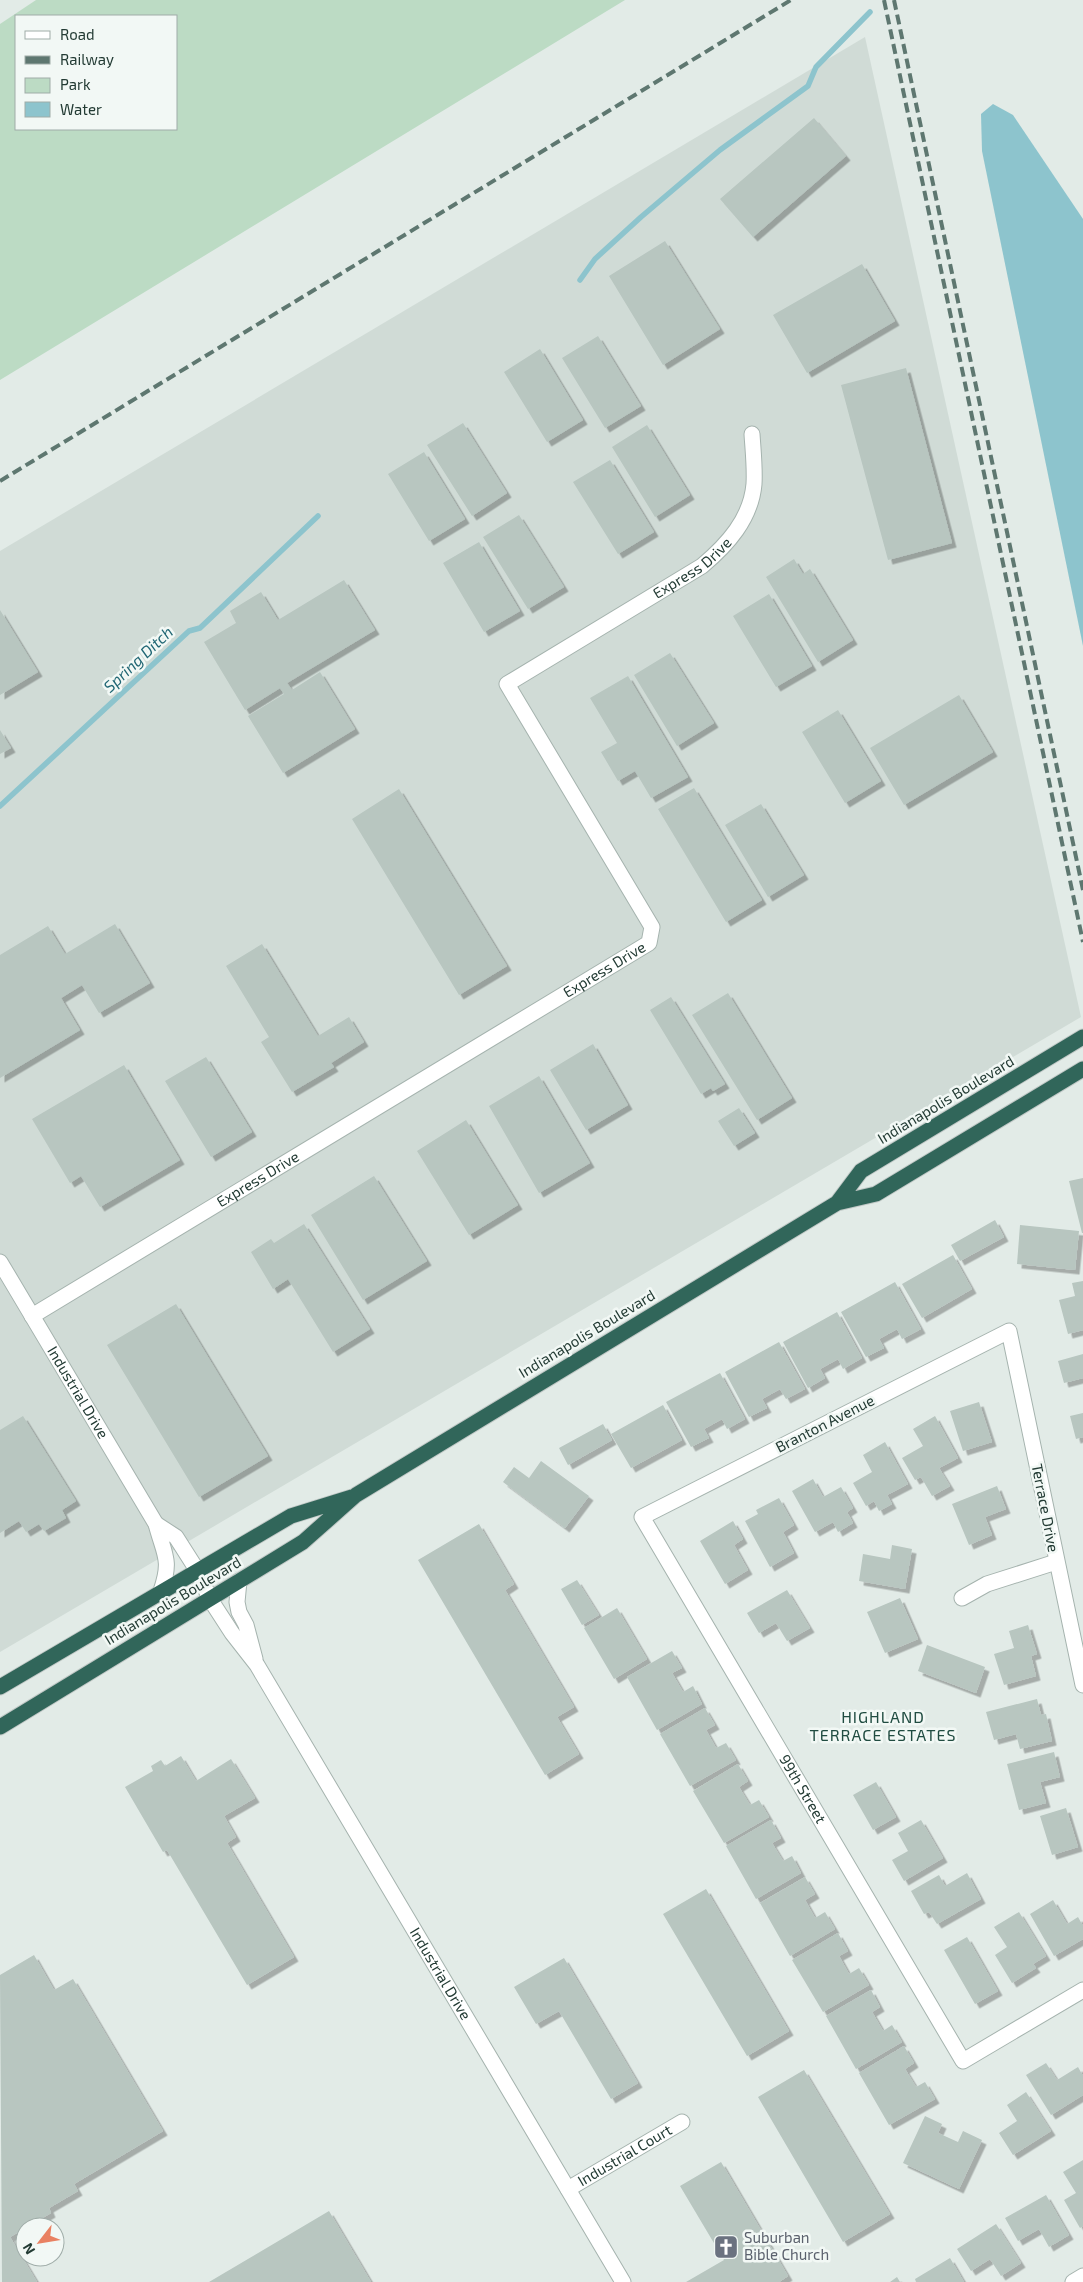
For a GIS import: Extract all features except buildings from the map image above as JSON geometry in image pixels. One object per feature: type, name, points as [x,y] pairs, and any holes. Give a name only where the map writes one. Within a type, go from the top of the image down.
[{"type":"highway","name":"Indianapolis Boulevard","points":[[837,1203],[861,1171],[1083,1037]]},
{"type":"highway","name":"Indianapolis Boulevard","points":[[0,1728],[303,1542],[356,1495],[837,1203],[876,1194],[1083,1069]]},
{"type":"highway","name":"Indianapolis Boulevard","points":[[0,1687],[291,1516],[356,1495]]},
{"type":"street","name":"Express Drive","points":[[32,1316],[649,943],[652,928],[507,684],[702,566],[724,547],[744,518],[754,485],[752,434]]},
{"type":"street","name":"Industrial Drive","points":[[0,1262],[156,1524],[168,1561],[168,1572],[162,1591]]},
{"type":"street","name":"Branton Avenue","points":[[642,1516],[1009,1331]]},
{"type":"street","name":"Terrace Drive","points":[[1009,1331],[1083,1686]]},
{"type":"street","name":"99th Street","points":[[642,1516],[963,2062],[1083,1990]]},
{"type":"street","name":"Industrial Drive","points":[[156,1524],[176,1537],[197,1570],[210,1599],[232,1633],[257,1665],[623,2282]]},
{"type":"street","points":[[962,1598],[987,1584],[1056,1562]]},
{"type":"street","name":"Industrial Drive","points":[[239,1582],[237,1602],[239,1612],[246,1626],[257,1665]]},
{"type":"street","name":"Industrial Court","points":[[568,2189],[682,2122]]},
{"type":"street","points":[[1073,2282],[1083,2276]]},
{"type":"shaded area","points":[[865,37],[1081,1017],[0,1652],[0,551]]},
{"type":"green space","points":[[36,0],[625,0],[0,380],[0,24]]},
{"type":"water","points":[[993,104],[1013,115],[1083,219],[1083,646],[982,151],[981,114]]},
{"type":"waterway","points":[[580,280],[595,259],[641,217],[720,150],[808,86],[816,67],[870,12]]},
{"type":"waterway","name":"Spring Ditch","points":[[0,806],[189,631],[200,628],[318,516]]},
{"type":"railway","points":[[0,481],[791,0]]},
{"type":"railway","points":[[884,0],[1083,942]]},
{"type":"railway","points":[[894,0],[1083,890]]},
{"type":"place","name":"Suburban Bible Church","points":[[726,2247]]},
{"type":"district","name":"HIGHLAND TERRACE ESTATES","points":[[883,1726]]}]
